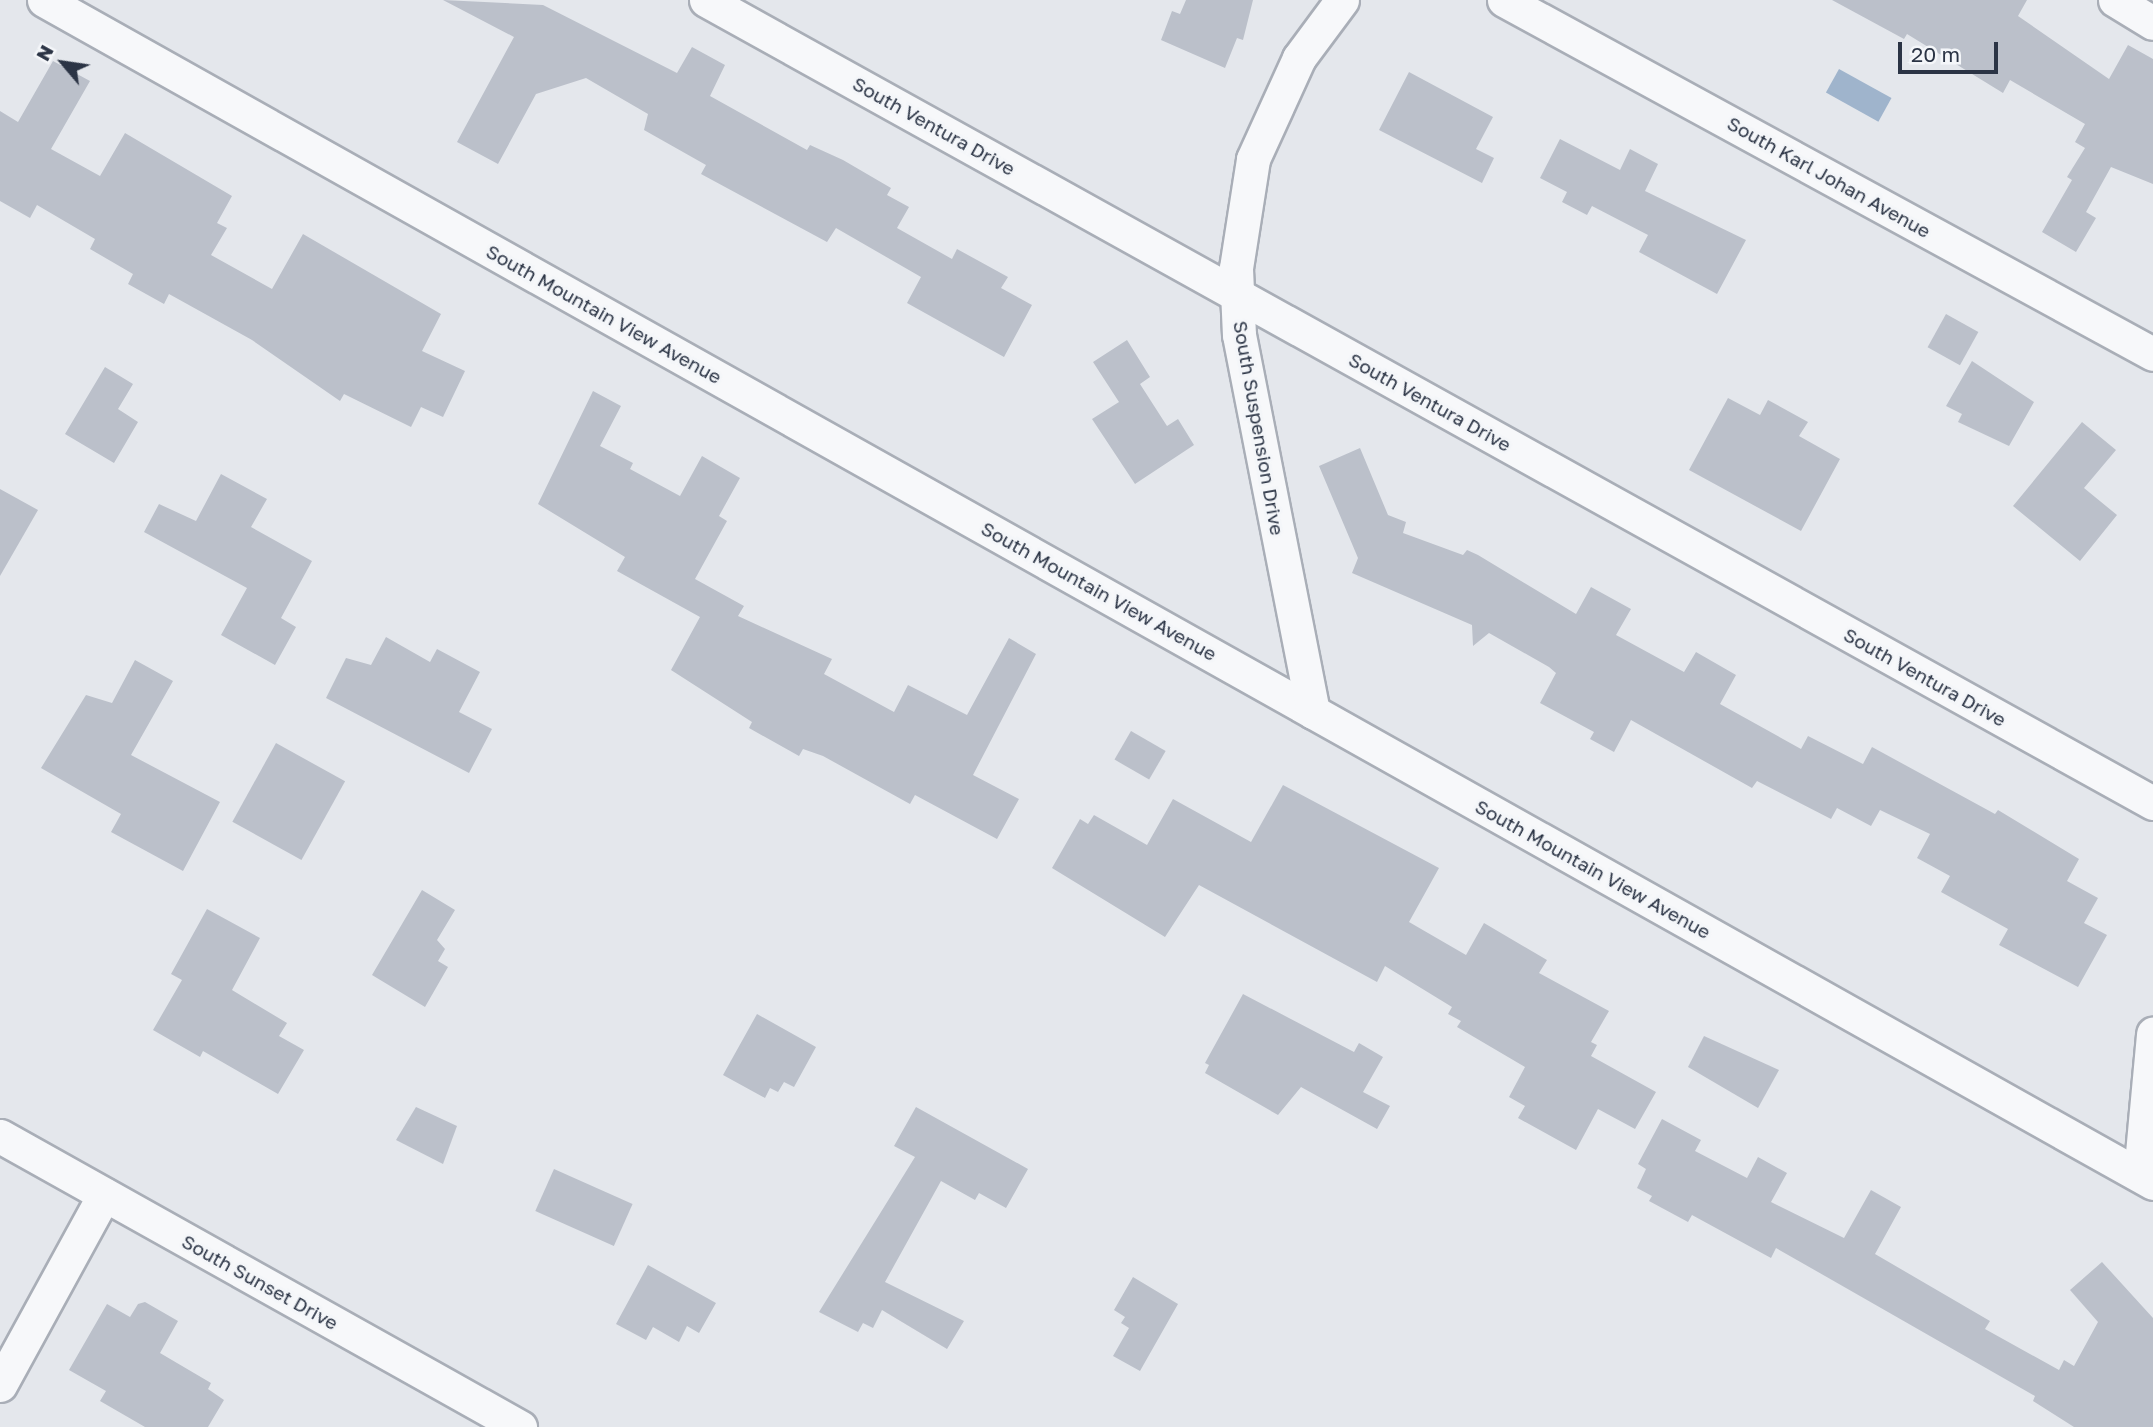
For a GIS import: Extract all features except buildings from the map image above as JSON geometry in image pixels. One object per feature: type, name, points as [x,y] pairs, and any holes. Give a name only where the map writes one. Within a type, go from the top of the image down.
[{"type":"street","name":"South Mountain View Avenue","points":[[44,0],[2146,1179]]},
{"type":"street","name":"South Ventura Drive","points":[[706,0],[2153,803]]},
{"type":"street","name":"South Suspension Drive","points":[[1313,712],[1239,335],[1236,294],[1240,217],[1254,159],[1299,58],[1342,0]]},
{"type":"street","name":"South Karl Johan Avenue","points":[[1504,0],[2153,354]]},
{"type":"street","points":[[2115,0],[2153,23]]},
{"type":"street","points":[[2146,1179],[2153,1034]]},
{"type":"street","name":"South Sunset Drive","points":[[0,1136],[520,1427]]},
{"type":"street","points":[[0,1385],[104,1195]]},
{"type":"water","points":[[1839,69],[1891,98],[1878,122],[1826,93]]}]
